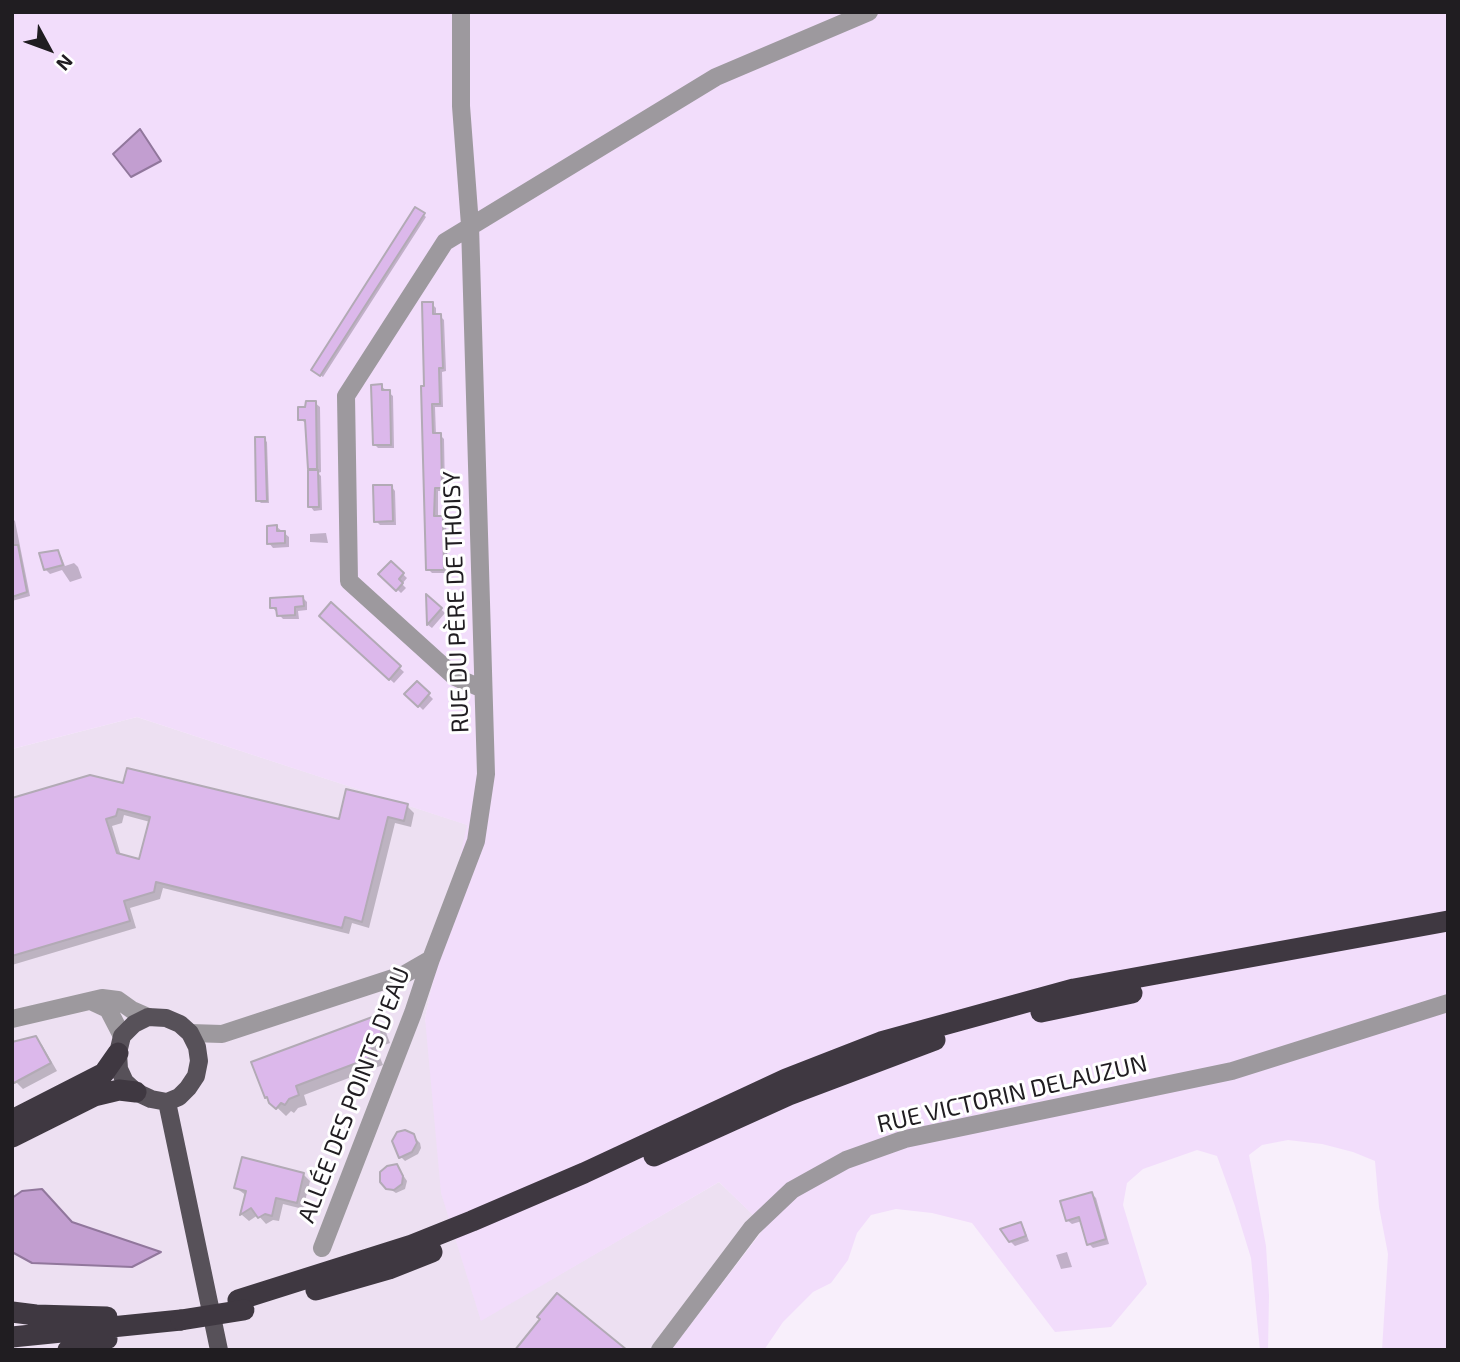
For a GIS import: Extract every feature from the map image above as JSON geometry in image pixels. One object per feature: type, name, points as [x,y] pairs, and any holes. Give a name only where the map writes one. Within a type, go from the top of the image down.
[{"type":"highway","points":[[241,1305],[472,1222],[786,1079],[881,1042],[1074,989],[1448,921]]},
{"type":"highway","points":[[12,1337],[180,1316],[241,1305],[389,1269],[491,1229],[789,1095],[935,1040],[1079,1003],[1448,932]]},
{"type":"highway","points":[[12,1120],[104,1073],[120,1044]]},
{"type":"highway","points":[[12,1137],[94,1096],[119,1090],[136,1092]]},
{"type":"highway","points":[[12,1312],[144,1318]]},
{"type":"highway","points":[[12,1327],[180,1316]]},
{"type":"highway","points":[[68,1350],[180,1316]]},
{"type":"main road","points":[[148,1017],[166,1018],[190,1032],[197,1047],[199,1061],[196,1076],[179,1097],[167,1101],[151,1099],[136,1092],[125,1082],[119,1069],[120,1044],[134,1024],[148,1017]]},
{"type":"main road","points":[[167,1101],[219,1350]]},
{"type":"street","name":"RUE DU PÈRE DE THOISY","points":[[431,959],[476,841],[486,774],[470,225],[461,106],[461,12]]},
{"type":"street","points":[[484,689],[455,677],[349,581],[346,396],[445,242],[716,77],[869,12]]},
{"type":"street","points":[[190,1032],[222,1034],[405,974],[431,959]]},
{"type":"street","name":"ALLÉE DES POINTS D'EAU","points":[[322,1248],[413,1013],[431,959]]},
{"type":"street","points":[[12,1019],[102,998],[118,1000],[148,1017]]},
{"type":"street","points":[[93,1002],[108,1009],[120,1044]]},
{"type":"street","name":"RUE VICTORIN DELAUZUN","points":[[660,1350],[752,1228],[792,1190],[846,1160],[905,1139],[1232,1071],[1448,1003]]},
{"type":"street","points":[[199,1061],[222,1034]]},
{"type":"shaded area","points":[[12,12],[1448,12],[1448,1350],[1382,1350],[1388,1254],[1379,1207],[1375,1161],[1322,1144],[1288,1140],[1262,1145],[1249,1155],[1266,1246],[1268,1350],[1260,1350],[1251,1258],[1235,1206],[1217,1156],[1197,1150],[1143,1169],[1127,1183],[1123,1205],[1147,1284],[1111,1327],[1055,1332],[972,1223],[932,1213],[896,1209],[871,1215],[857,1233],[848,1260],[831,1283],[813,1292],[783,1322],[764,1350],[671,1350],[765,1227],[719,1182],[481,1321],[441,1193],[425,1018],[467,825],[137,717],[12,749]]},
{"type":"shaded area","points":[[140,129],[161,161],[131,177],[113,154]]},
{"type":"shaded area","points":[[137,717],[468,825],[425,1018],[481,1320],[719,1182],[765,1226],[671,1350],[12,1350],[12,749]]},
{"type":"shaded area","points":[[42,1189],[72,1222],[161,1252],[132,1267],[32,1263],[12,1252],[12,1198],[22,1191]]},
{"type":"building","points":[[415,207],[425,213],[320,376],[311,370]]},
{"type":"building","points":[[422,302],[433,302],[433,314],[441,314],[443,368],[439,368],[440,404],[432,404],[433,433],[441,433],[442,488],[435,488],[434,516],[443,516],[444,570],[426,570],[421,386],[424,386]]},
{"type":"building","points":[[382,384],[382,390],[390,390],[391,445],[373,445],[371,385]]},
{"type":"building","points":[[306,401],[316,401],[317,469],[308,469],[305,420],[298,420],[298,407],[305,407]]},
{"type":"building","points":[[255,437],[265,437],[267,501],[256,501]]},
{"type":"building","points":[[308,470],[318,470],[319,507],[308,507]]},
{"type":"building","points":[[373,485],[392,485],[393,521],[374,522]]},
{"type":"building","points":[[277,525],[277,531],[285,531],[285,543],[267,544],[267,526]]},
{"type":"building","points":[[12,545],[18,545],[27,592],[12,597]]},
{"type":"building","points":[[58,550],[63,565],[44,570],[39,553]]},
{"type":"building","points":[[391,561],[404,573],[399,579],[403,583],[396,591],[378,574]]},
{"type":"building","points":[[426,594],[442,608],[427,625]]},
{"type":"building","points":[[303,596],[304,606],[295,607],[295,615],[277,616],[276,608],[270,608],[270,598]]},
{"type":"building","points":[[331,602],[401,666],[389,680],[319,616]]},
{"type":"building","points":[[417,681],[430,693],[418,707],[404,694]]},
{"type":"building","points":[[127,768],[339,819],[346,789],[408,804],[404,821],[388,817],[362,922],[345,917],[342,928],[156,882],[154,892],[124,901],[130,921],[12,956],[12,798],[90,775],[123,783]],"holes":[[[118,809],[150,817],[139,859],[117,853],[106,819],[116,816]]]},
{"type":"building","points":[[375,1016],[382,1034],[368,1039],[375,1056],[296,1086],[299,1095],[289,1099],[285,1105],[281,1103],[276,1109],[267,1097],[265,1098],[251,1062]]},
{"type":"building","points":[[36,1036],[51,1063],[12,1084],[12,1042]]},
{"type":"building","points":[[405,1130],[414,1134],[417,1143],[412,1152],[399,1158],[392,1141],[397,1132]]},
{"type":"building","points":[[242,1157],[304,1173],[297,1203],[276,1198],[272,1216],[265,1214],[258,1218],[251,1208],[240,1215],[246,1191],[234,1188]]},
{"type":"building","points":[[397,1164],[403,1176],[402,1184],[394,1190],[386,1189],[380,1182],[380,1172],[387,1166]]},
{"type":"building","points":[[1092,1192],[1106,1239],[1087,1245],[1079,1217],[1066,1221],[1060,1201]]},
{"type":"building","points":[[1021,1222],[1026,1236],[1009,1242],[1000,1229]]},
{"type":"building","points":[[557,1293],[627,1350],[515,1350]]}]
